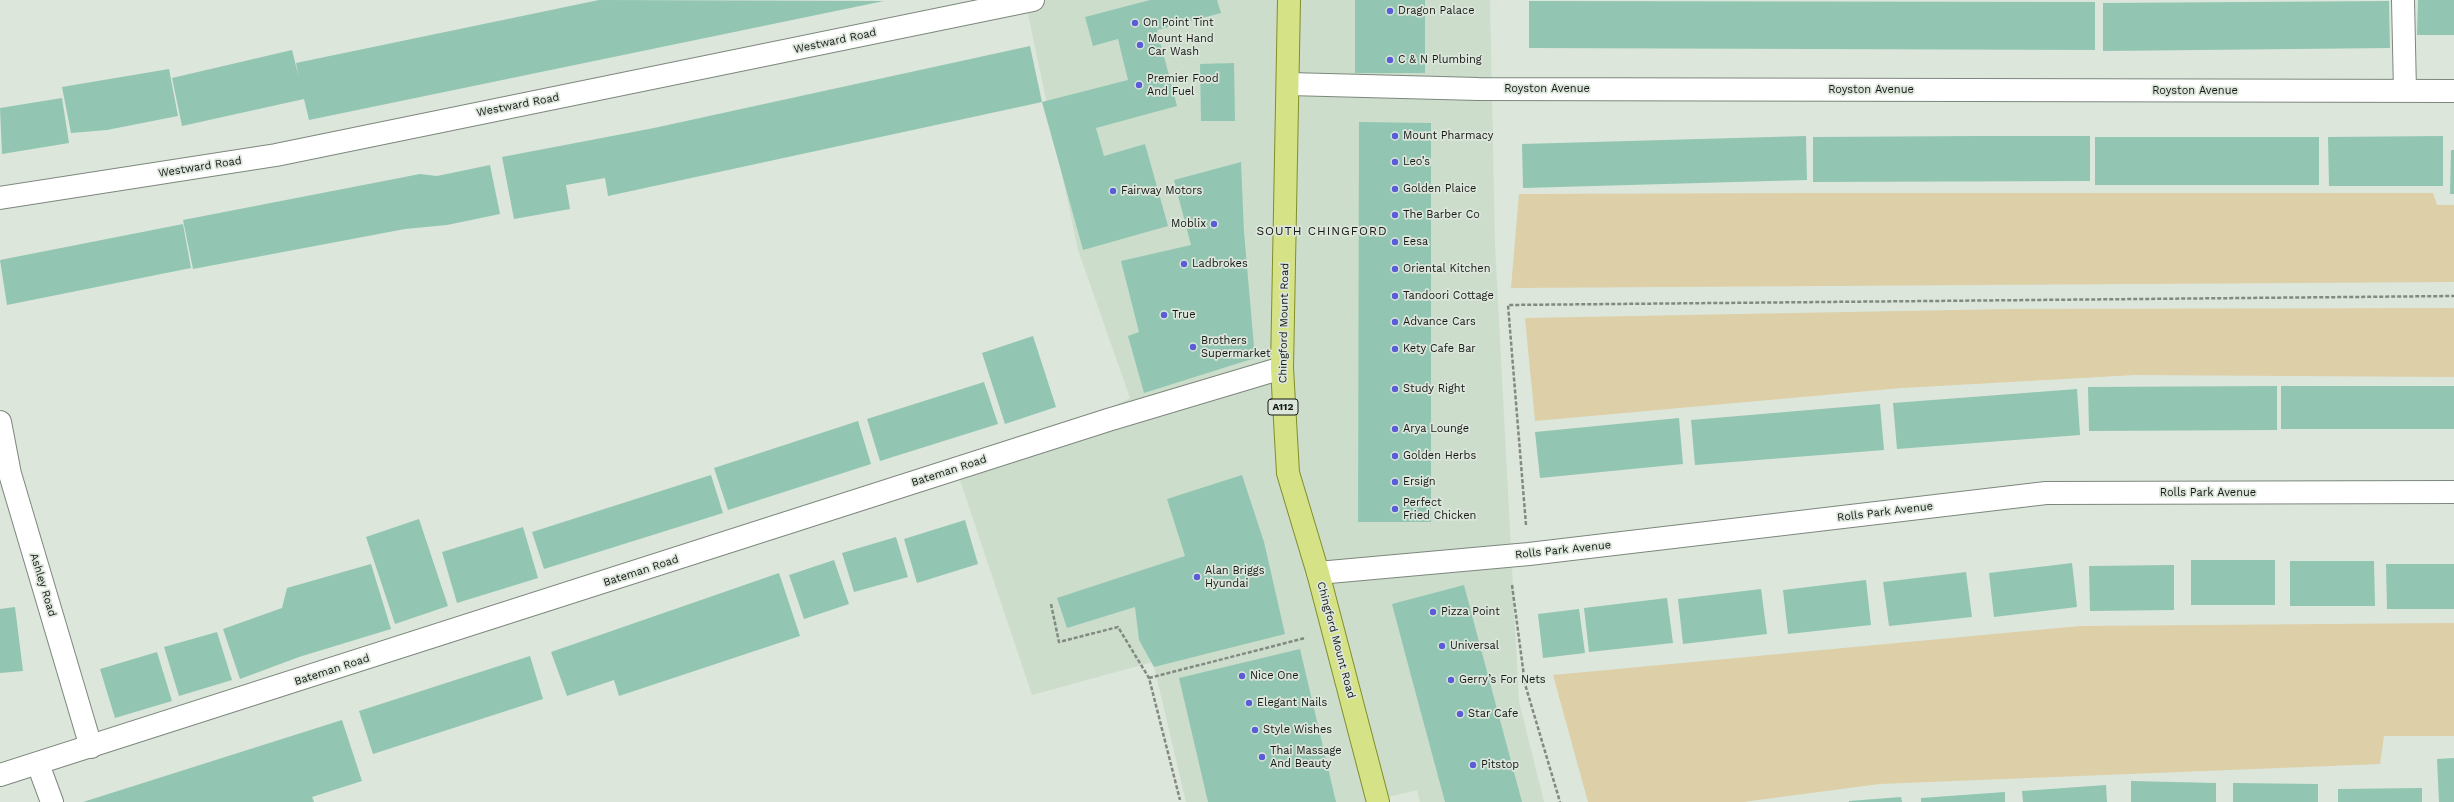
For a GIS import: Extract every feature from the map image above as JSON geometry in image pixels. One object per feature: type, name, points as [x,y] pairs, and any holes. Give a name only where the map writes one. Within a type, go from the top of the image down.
[{"type":"main road","name":"Chingford Mount Road","points":[[1289,0],[1282,368],[1288,473],[1318,573],[1378,802]]},
{"type":"street","name":"Westward Road","points":[[0,198],[276,155],[1033,0]]},
{"type":"street","points":[[2403,0],[2405,91]]},
{"type":"street","name":"Royston Avenue","points":[[1288,84],[1478,89],[2454,91]]},
{"type":"street","name":"Bateman Road","points":[[0,775],[91,748],[1108,420],[1282,368]]},
{"type":"street","name":"Ashley Road","points":[[0,422],[10,474],[91,748]]},
{"type":"street","name":"Rolls Park Avenue","points":[[1318,573],[1518,555],[2046,493],[2454,492]]},
{"type":"street","points":[[38,764],[52,802]]},
{"type":"path","points":[[1560,802],[1525,684],[1518,555],[1508,305],[2454,296]]},
{"type":"path","points":[[1051,604],[1058,642],[1118,627],[1149,678],[1180,800]]},
{"type":"path","points":[[1149,678],[1333,632]]},
{"type":"shaded area","points":[[1025,0],[1490,0],[1495,245],[1519,702],[1544,802],[1420,802],[1417,790],[1368,802],[1186,802],[1153,662],[1032,695],[960,480],[1130,398],[1078,250]]},
{"type":"shaded area","points":[[2433,193],[2437,205],[2454,205],[2454,282],[1511,288],[1519,194]]},
{"type":"shaded area","points":[[2454,308],[2454,377],[2135,375],[1902,388],[1535,421],[1525,318],[2010,309]]},
{"type":"shaded area","points":[[2454,623],[2454,736],[2384,736],[2380,764],[1879,784],[1743,802],[1588,802],[1553,675],[2080,626]]},
{"type":"building","points":[[599,0],[884,1],[309,120],[304,99],[182,126],[172,78],[292,50],[299,78],[296,63]]},
{"type":"building","points":[[1150,0],[1217,0],[1221,13],[1157,30],[1177,106],[1096,128],[1104,156],[1145,144],[1168,226],[1083,250],[1042,102],[1128,80],[1118,39],[1093,46],[1085,17]]},
{"type":"building","points":[[1355,0],[1425,0],[1425,73],[1355,73]]},
{"type":"building","points":[[2418,0],[2454,0],[2454,35],[2417,35]]},
{"type":"building","points":[[1529,1],[2095,2],[2095,50],[1529,48]]},
{"type":"building","points":[[2389,1],[2390,48],[2103,51],[2103,3]]},
{"type":"building","points":[[1030,46],[1042,102],[608,196],[605,178],[566,185],[570,209],[514,219],[502,157],[654,128]]},
{"type":"building","points":[[1234,63],[1235,121],[1201,121],[1200,64]]},
{"type":"building","points":[[169,69],[178,116],[107,130],[71,133],[62,87]]},
{"type":"building","points":[[62,98],[69,143],[2,154],[0,108]]},
{"type":"building","points":[[1359,122],[1431,123],[1431,522],[1358,522]]},
{"type":"building","points":[[1806,136],[1807,180],[1523,188],[1522,144]]},
{"type":"building","points":[[2090,136],[2090,181],[1813,182],[1813,137]]},
{"type":"building","points":[[2443,136],[2443,186],[2329,186],[2328,137]]},
{"type":"building","points":[[2095,137],[2319,137],[2319,185],[2095,185]]},
{"type":"building","points":[[2451,150],[2454,150],[2454,194],[2450,194]]},
{"type":"building","points":[[1241,162],[1244,232],[1255,358],[1144,393],[1128,336],[1139,332],[1121,261],[1191,245],[1174,180]]},
{"type":"building","points":[[490,165],[500,214],[447,225],[405,229],[193,269],[183,220],[420,174],[437,176]]},
{"type":"building","points":[[183,224],[191,268],[7,305],[0,260]]},
{"type":"building","points":[[1033,336],[1056,407],[1005,424],[982,353]]},
{"type":"building","points":[[984,382],[998,424],[880,461],[867,419]]},
{"type":"building","points":[[2277,386],[2277,430],[2089,431],[2088,387]]},
{"type":"building","points":[[2281,386],[2454,386],[2454,429],[2281,429]]},
{"type":"building","points":[[2077,389],[2080,435],[1897,449],[1893,403]]},
{"type":"building","points":[[1880,404],[1884,450],[1695,465],[1691,420]]},
{"type":"building","points":[[1679,418],[1683,464],[1540,478],[1535,432]]},
{"type":"building","points":[[858,421],[871,464],[728,510],[714,468]]},
{"type":"building","points":[[711,475],[723,513],[544,569],[532,532]]},
{"type":"building","name":"Alan Briggs Hyundai","points":[[1242,475],[1264,542],[1285,634],[1154,667],[1139,640],[1135,607],[1067,628],[1057,598],[1185,556],[1167,499]]},
{"type":"building","points":[[419,519],[448,606],[395,624],[366,537]]},
{"type":"building","points":[[965,520],[978,564],[917,583],[904,539]]},
{"type":"building","points":[[523,527],[538,578],[457,603],[442,552]]},
{"type":"building","points":[[896,537],[908,577],[854,592],[842,553]]},
{"type":"building","points":[[834,560],[849,604],[804,619],[789,575]]},
{"type":"building","points":[[2191,560],[2275,560],[2275,605],[2191,605]]},
{"type":"building","points":[[2290,561],[2374,561],[2375,606],[2290,606]]},
{"type":"building","points":[[2072,563],[2077,607],[1994,617],[1989,573]]},
{"type":"building","points":[[371,564],[391,629],[299,657],[240,679],[223,629],[282,608],[287,588]]},
{"type":"building","points":[[2386,564],[2454,564],[2454,609],[2387,609]]},
{"type":"building","points":[[2174,565],[2174,610],[2090,611],[2089,566]]},
{"type":"building","points":[[1966,572],[1972,617],[1889,626],[1883,582]]},
{"type":"building","points":[[779,573],[800,636],[619,696],[614,680],[567,696],[551,652]]},
{"type":"building","points":[[1866,580],[1871,625],[1788,634],[1783,590]]},
{"type":"building","points":[[1464,585],[1522,802],[1445,802],[1410,672],[1392,604]]},
{"type":"building","points":[[1761,589],[1767,634],[1683,644],[1678,599]]},
{"type":"building","points":[[1667,598],[1673,643],[1589,652],[1584,608]]},
{"type":"building","points":[[15,607],[23,671],[0,673],[0,609]]},
{"type":"building","points":[[1579,609],[1585,653],[1543,658],[1538,614]]},
{"type":"building","points":[[217,632],[232,680],[179,696],[164,647]]},
{"type":"building","points":[[1300,649],[1336,802],[1208,802],[1179,678]]},
{"type":"building","points":[[157,652],[172,701],[115,718],[100,669]]},
{"type":"building","points":[[530,656],[543,699],[373,754],[359,711]]},
{"type":"building","points":[[342,720],[362,781],[312,797],[314,802],[83,802]]},
{"type":"building","points":[[2454,758],[2454,802],[2439,802],[2437,759]]},
{"type":"building","points":[[2131,781],[2216,783],[2216,802],[2131,802]]},
{"type":"building","points":[[2233,783],[2318,784],[2318,802],[2233,802]]},
{"type":"building","points":[[2106,785],[2107,802],[2023,802],[2022,791]]},
{"type":"building","points":[[2422,788],[2422,802],[2338,802],[2338,789]]},
{"type":"building","points":[[2005,792],[2005,802],[1921,802],[1921,798]]},
{"type":"building","points":[[1901,797],[1902,802],[1849,802],[1849,801]]},
{"type":"place","name":"Dragon Palace","points":[[1390,11]]},
{"type":"place","name":"On Point Tint","points":[[1135,23]]},
{"type":"place","name":"Mount Hand Car Wash","points":[[1140,45]]},
{"type":"place","name":"C & N Plumbing","points":[[1390,60]]},
{"type":"place","name":"Premier Food And Fuel","points":[[1139,85]]},
{"type":"place","name":"Mount Pharmacy","points":[[1395,136]]},
{"type":"place","name":"Leo’s","points":[[1395,162]]},
{"type":"place","name":"Golden Plaice","points":[[1395,189]]},
{"type":"place","name":"Fairway Motors","points":[[1113,191]]},
{"type":"place","name":"The Barber Co","points":[[1395,215]]},
{"type":"place","name":"Moblix","points":[[1214,224]]},
{"type":"place","name":"Eesa","points":[[1395,242]]},
{"type":"place","name":"Ladbrokes","points":[[1184,264]]},
{"type":"place","name":"Oriental Kitchen","points":[[1395,269]]},
{"type":"place","name":"Tandoori Cottage","points":[[1395,296]]},
{"type":"place","name":"True","points":[[1164,315]]},
{"type":"place","name":"Advance Cars","points":[[1395,322]]},
{"type":"place","name":"Brothers Supermarket","points":[[1193,347]]},
{"type":"place","name":"Kety Cafe Bar","points":[[1395,349]]},
{"type":"place","name":"Study Right","points":[[1395,389]]},
{"type":"place","name":"Arya Lounge","points":[[1395,429]]},
{"type":"place","name":"Golden Herbs","points":[[1395,456]]},
{"type":"place","name":"Ersign","points":[[1395,482]]},
{"type":"place","name":"Perfect Fried Chicken","points":[[1395,509]]},
{"type":"place","name":"Alan Briggs Hyundai","points":[[1197,577]]},
{"type":"place","name":"Pizza Point","points":[[1433,612]]},
{"type":"place","name":"Universal","points":[[1442,646]]},
{"type":"place","name":"Nice One","points":[[1242,676]]},
{"type":"place","name":"Gerry’s For Nets","points":[[1451,680]]},
{"type":"place","name":"Elegant Nails","points":[[1249,703]]},
{"type":"place","name":"Star Cafe","points":[[1460,714]]},
{"type":"place","name":"Style Wishes","points":[[1255,730]]},
{"type":"place","name":"Thai Massage And Beauty","points":[[1262,757]]},
{"type":"place","name":"Pitstop","points":[[1473,765]]},
{"type":"district","name":"SOUTH CHINGFORD","points":[[1322,231]]}]
